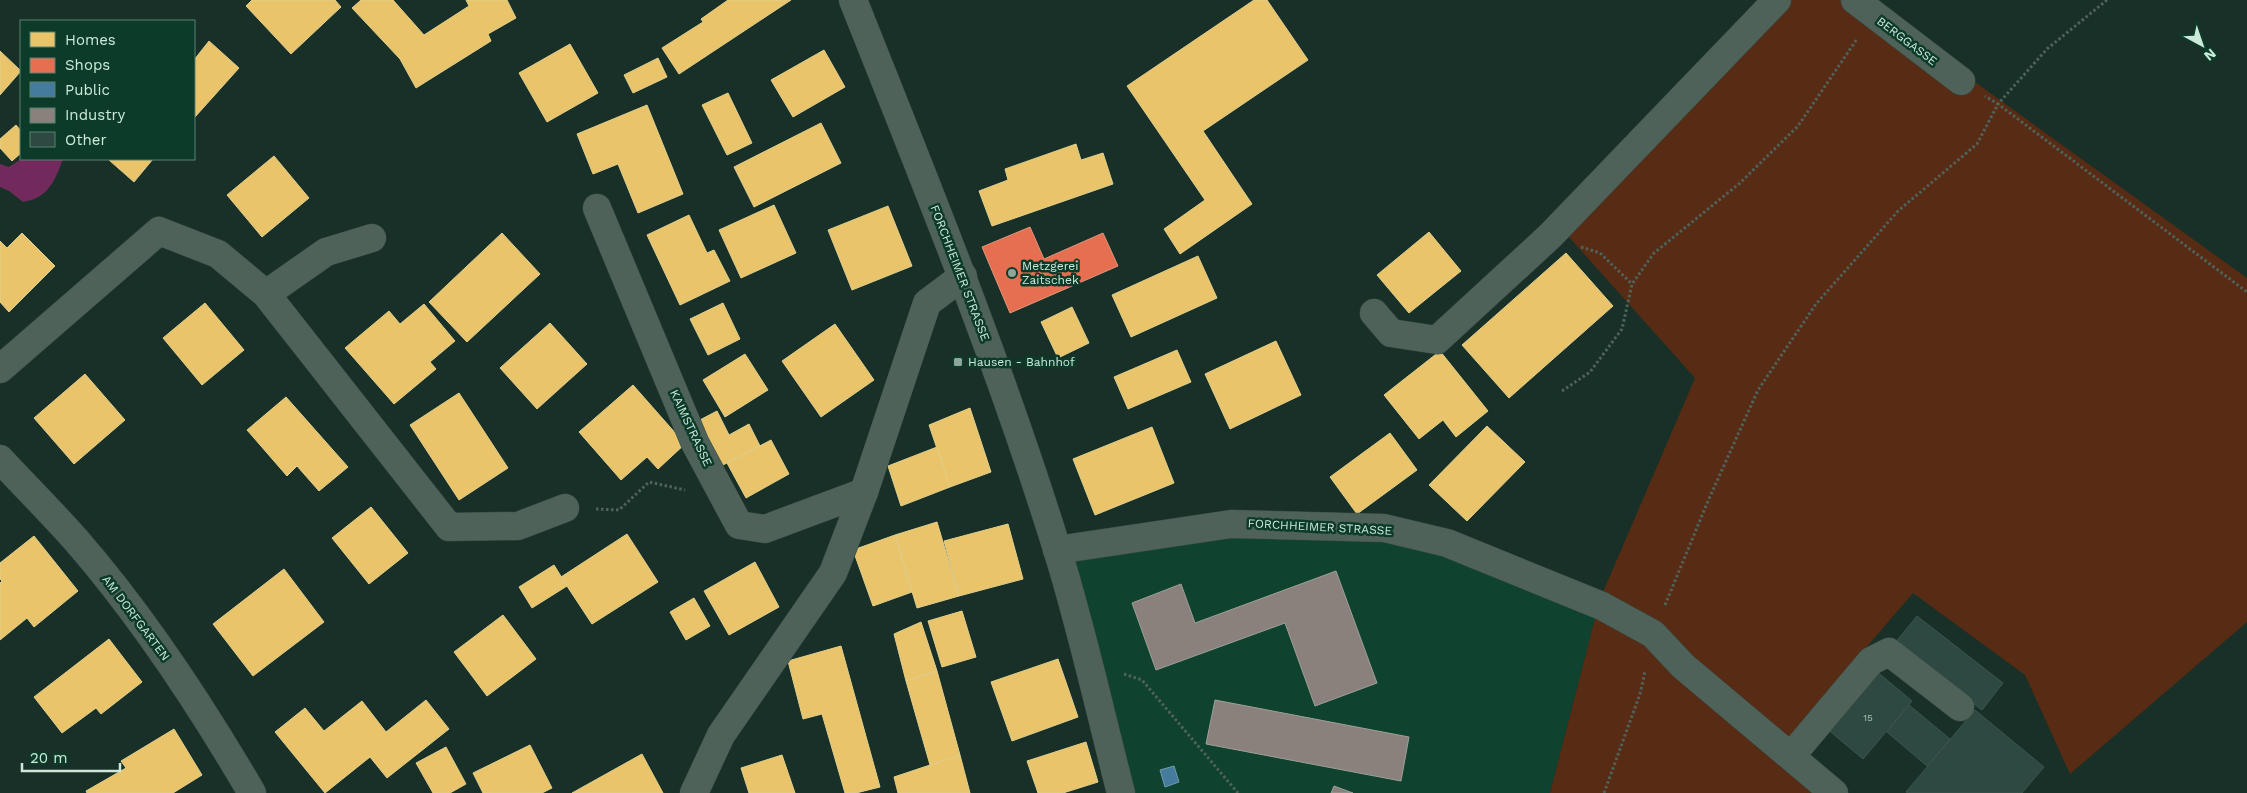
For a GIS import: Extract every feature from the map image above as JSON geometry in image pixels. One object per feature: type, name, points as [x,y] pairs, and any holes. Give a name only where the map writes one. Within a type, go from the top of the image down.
[{"type":"street","name":"FORCHHEIMER STRASSE","points":[[852,0],[963,276],[1012,412],[1057,550],[1121,793]]},
{"type":"street","points":[[1374,313],[1391,333],[1437,340],[1550,236],[1777,0]]},
{"type":"street","name":"BERGGASSE","points":[[1864,8],[1961,81]]},
{"type":"street","name":"KAIMSTRASSE","points":[[597,208],[694,443],[740,525],[765,529],[864,492]]},
{"type":"street","points":[[0,369],[159,231],[218,254],[266,294],[448,527],[518,526],[565,508]]},
{"type":"street","points":[[266,294],[326,252],[372,238]]},
{"type":"street","points":[[694,793],[721,734],[833,573],[864,492],[926,303],[963,276]]},
{"type":"street","name":"AM DORFGARTEN","points":[[0,459],[76,540],[148,631],[215,730],[252,793]]},
{"type":"street","name":"FORCHHEIMER STRASSE","points":[[1057,550],[1231,524],[1384,528],[1448,543],[1602,606],[1653,634],[1683,666],[1834,793]]},
{"type":"street","points":[[1791,756],[1871,661],[1889,652],[1960,707]]},
{"type":"path","points":[[1604,793],[1640,694],[1653,634],[1708,501],[1758,390],[1816,304],[1898,211],[1977,144],[1998,104],[2047,49],[2107,0]]},
{"type":"path","points":[[1562,391],[1590,372],[1622,329],[1632,284],[1654,253],[1740,183],[1798,126],[1864,8]]},
{"type":"path","points":[[1961,81],[1998,104],[2247,292]]},
{"type":"path","points":[[1550,236],[1600,253],[1632,284]]},
{"type":"path","points":[[565,508],[619,510],[649,482],[725,498]]},
{"type":"path","points":[[1088,662],[1142,680],[1238,793]]},
{"type":"shaded area","points":[[1782,0],[1861,0],[2247,278],[2247,622],[2070,774],[2025,675],[1913,593],[1772,757],[1820,793],[1550,793],[1600,599],[1695,378],[1559,226]]},
{"type":"shaded area","points":[[20,160],[63,160],[57,174],[45,192],[39,197],[23,202],[9,191],[0,187],[0,164],[9,167]]},
{"type":"shaded area","points":[[1284,520],[1413,534],[1600,599],[1550,793],[1125,793],[1058,541],[1160,521]]},
{"type":"building: Homes","points":[[252,0],[335,0],[341,7],[291,54],[246,6]]},
{"type":"building: Homes","points":[[361,0],[393,0],[424,35],[469,6],[466,0],[507,0],[516,18],[488,34],[491,41],[416,88],[400,59],[352,8]]},
{"type":"building: Homes","points":[[728,0],[791,0],[679,74],[662,48],[703,22],[701,19]]},
{"type":"building: Homes","points":[[1254,0],[1267,0],[1308,60],[1203,131],[1252,204],[1180,254],[1164,229],[1205,200],[1127,86]]},
{"type":"building: Homes","points":[[209,41],[239,68],[195,117],[195,59]]},
{"type":"building: Homes","points":[[570,44],[598,93],[547,122],[519,73]]},
{"type":"building: Homes","points":[[824,50],[845,87],[793,117],[771,80]]},
{"type":"building: Homes","points":[[0,51],[20,72],[0,95]]},
{"type":"building: Homes","points":[[658,58],[667,77],[633,93],[624,75]]},
{"type":"building: Homes","points":[[728,93],[752,143],[727,155],[702,105]]},
{"type":"building: Homes","points":[[647,105],[683,194],[638,213],[618,164],[593,174],[577,134]]},
{"type":"building: Homes","points":[[821,123],[841,163],[754,207],[734,167]]},
{"type":"building: Homes","points":[[16,125],[20,130],[20,154],[12,161],[0,148],[0,139]]},
{"type":"building: Homes","points":[[1076,144],[1081,160],[1103,153],[1113,184],[992,226],[979,191],[1008,180],[1005,169]]},
{"type":"building: Homes","points":[[274,156],[309,198],[262,237],[227,195]]},
{"type":"building: Homes","points":[[109,160],[152,160],[134,182]]},
{"type":"building: Homes","points":[[774,205],[796,253],[741,278],[719,230]]},
{"type":"building: Homes","points":[[888,206],[912,266],[852,290],[828,230]]},
{"type":"building: Homes","points":[[689,215],[707,253],[714,250],[730,281],[680,305],[647,235]]},
{"type":"building: Homes","points":[[1429,232],[1461,271],[1409,313],[1377,275]]},
{"type":"building: Homes","points":[[22,233],[55,266],[9,312],[0,302],[0,241],[7,248]]},
{"type":"building: Homes","points":[[502,233],[540,274],[467,342],[429,302]]},
{"type":"building: Homes","points":[[1566,253],[1613,306],[1509,398],[1462,345]]},
{"type":"building: Homes","points":[[1198,256],[1217,298],[1131,337],[1112,295]]},
{"type":"building: Homes","points":[[205,303],[244,350],[202,385],[163,338]]},
{"type":"building: Homes","points":[[723,303],[740,339],[708,355],[690,319]]},
{"type":"building: Homes","points":[[424,304],[455,341],[430,362],[436,369],[394,404],[345,348],[389,311],[400,324]]},
{"type":"building: Homes","points":[[1072,307],[1089,343],[1058,358],[1041,322]]},
{"type":"building: Homes","points":[[550,323],[587,364],[537,409],[500,368]]},
{"type":"building: Homes","points":[[835,324],[874,380],[821,417],[782,361]]},
{"type":"building: Homes","points":[[1276,341],[1301,395],[1230,429],[1205,374]]},
{"type":"building: Homes","points":[[1177,350],[1191,382],[1128,409],[1114,377]]},
{"type":"building: Homes","points":[[1440,351],[1488,411],[1456,437],[1443,420],[1419,439],[1384,395]]},
{"type":"building: Homes","points":[[745,354],[768,390],[725,417],[703,380]]},
{"type":"building: Homes","points":[[85,374],[125,420],[74,464],[34,418]]},
{"type":"building: Homes","points":[[633,385],[685,444],[658,469],[647,457],[621,480],[579,432]]},
{"type":"building: Homes","points":[[459,393],[508,468],[459,500],[410,425]]},
{"type":"building: Homes","points":[[286,397],[348,467],[319,491],[297,466],[287,476],[247,430]]},
{"type":"building: Homes","points":[[970,408],[991,472],[950,487],[929,425]]},
{"type":"building: Homes","points":[[717,411],[729,435],[749,424],[760,446],[719,467],[696,422]]},
{"type":"building: Homes","points":[[1487,426],[1525,462],[1467,521],[1429,485]]},
{"type":"building: Homes","points":[[1152,427],[1174,483],[1095,515],[1073,459]]},
{"type":"building: Homes","points":[[1390,433],[1417,470],[1357,514],[1330,477]]},
{"type":"building: Homes","points":[[771,440],[789,474],[746,498],[727,463]]},
{"type":"building: Homes","points":[[937,447],[950,487],[901,506],[888,466]]},
{"type":"building: Homes","points":[[371,507],[408,553],[369,584],[332,538]]},
{"type":"building: Homes","points":[[937,522],[959,596],[917,608],[895,535]]},
{"type":"building: Homes","points":[[1008,524],[1023,579],[959,596],[944,541]]},
{"type":"building: Homes","points":[[627,534],[658,582],[592,624],[561,577]]},
{"type":"building: Homes","points":[[895,535],[912,592],[873,606],[853,550]]},
{"type":"building: Homes","points":[[34,536],[78,591],[34,627],[27,618],[0,640],[0,583],[2,581],[0,579],[0,563]]},
{"type":"building: Homes","points":[[755,562],[779,607],[729,635],[704,591]]},
{"type":"building: Homes","points":[[554,565],[567,586],[532,608],[519,587]]},
{"type":"building: Homes","points":[[284,569],[324,622],[253,676],[213,624]]},
{"type":"building: Homes","points":[[694,598],[710,626],[686,640],[670,612]]},
{"type":"building: Homes","points":[[962,611],[976,657],[942,667],[928,621]]},
{"type":"building: Homes","points":[[503,615],[536,659],[487,696],[454,652]]},
{"type":"building: Homes","points":[[921,622],[937,671],[906,681],[894,634]]},
{"type":"building: Homes","points":[[109,639],[142,682],[101,714],[96,708],[62,733],[34,697]]},
{"type":"building: Homes","points":[[841,646],[880,787],[856,793],[845,793],[822,714],[803,719],[788,661]]},
{"type":"building: Homes","points":[[1058,659],[1078,717],[1012,741],[991,682]]},
{"type":"building: Homes","points":[[937,671],[960,755],[930,765],[906,681]]},
{"type":"building: Homes","points":[[426,700],[449,729],[387,778],[370,757],[325,793],[275,732],[305,708],[324,731],[362,701],[386,732]]},
{"type":"building: Homes","points":[[174,729],[202,775],[173,793],[87,793],[86,791],[126,768],[121,761]]},
{"type":"building: Homes","points":[[1086,742],[1098,782],[1063,793],[1038,793],[1027,761]]},
{"type":"building: Homes","points":[[530,745],[552,788],[542,793],[483,793],[473,773]]},
{"type":"building: Homes","points":[[446,747],[466,784],[450,793],[433,793],[416,763]]},
{"type":"building: Homes","points":[[642,754],[663,793],[572,793]]},
{"type":"building: Homes","points":[[782,755],[795,793],[749,793],[741,768]]},
{"type":"building: Homes","points":[[960,755],[970,793],[898,793],[894,777]]},
{"type":"building: Shops","points":[[1030,227],[1044,259],[1103,233],[1118,266],[1010,313],[982,247]]},
{"type":"building: Public","points":[[1174,766],[1179,782],[1165,787],[1160,770]]},
{"type":"building: Industry","points":[[1336,571],[1377,683],[1315,706],[1285,623],[1156,670],[1132,603],[1181,584],[1195,623]]},
{"type":"building: Industry","points":[[1215,700],[1409,737],[1401,781],[1206,744]]},
{"type":"building: Industry","points":[[1334,786],[1353,793],[1331,793]]},
{"type":"building: Other","points":[[1917,616],[2003,683],[1982,710],[1895,643]]},
{"type":"building: Other","points":[[1875,670],[1912,701],[1863,759],[1826,728]]},
{"type":"building: Other","points":[[1909,705],[1950,739],[1927,766],[1887,732]]},
{"type":"building: Other","points":[[1975,710],[2044,767],[2022,793],[1906,792]]},
{"type":"place","name":"Metzgerei Zaitschek","points":[[1012,273]]},
{"type":"place","name":"Hausen - Bahnhof","points":[[958,362]]}]
